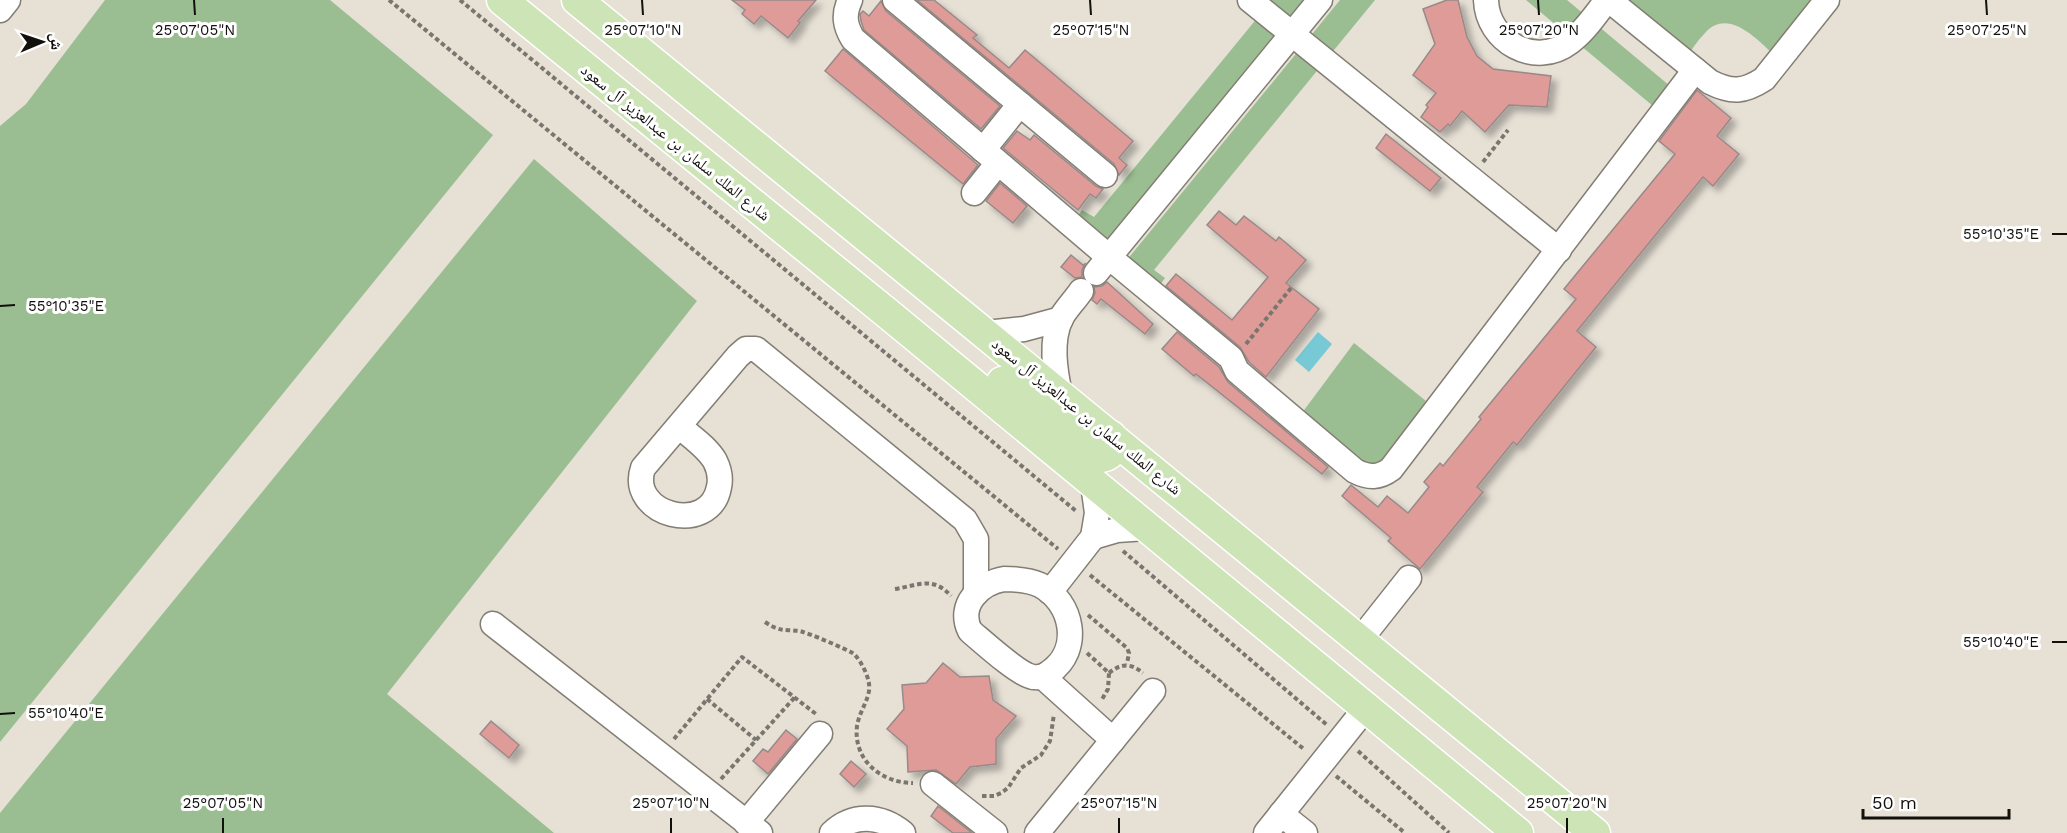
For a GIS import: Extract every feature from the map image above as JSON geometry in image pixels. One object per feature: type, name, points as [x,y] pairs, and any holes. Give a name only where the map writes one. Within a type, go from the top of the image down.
[{"type":"main road","name":"شارع الملك سلمان بن عبدالعزيز آل سعود","points":[[502,0],[887,313],[1518,833]]},
{"type":"main road","name":"شارع الملك سلمان بن عبدالعزيز آل سعود","points":[[577,0],[1595,833]]},
{"type":"main road","points":[[887,313],[912,315],[934,327],[1093,456],[1101,458],[1108,456],[1113,450],[1114,443],[1111,436]]},
{"type":"lane","points":[[0,10],[8,0]]},
{"type":"lane","points":[[850,0],[845,16],[846,28],[853,39],[990,156],[1095,274],[1232,361],[1237,371],[1355,471],[1364,476],[1374,477],[1383,475],[1391,469],[1695,70]]},
{"type":"lane","points":[[894,0],[1105,175]]},
{"type":"lane","points":[[1250,0],[1559,250]]},
{"type":"lane","points":[[1060,394],[1054,356],[1061,319],[1095,274],[1320,0]]},
{"type":"lane","points":[[1486,0],[1489,18],[1500,36],[1518,49],[1539,53],[1549,52],[1569,43],[1608,0],[1710,82],[1723,88],[1737,90],[1752,87],[1764,79],[1827,0]]},
{"type":"lane","points":[[974,193],[990,156],[1020,104]]},
{"type":"lane","points":[[986,333],[1024,329],[1061,319]]},
{"type":"lane","points":[[679,426],[738,356],[746,350],[756,349],[965,520],[976,539],[971,603],[966,623],[970,631],[1022,673],[1052,684],[1113,740]]},
{"type":"lane","points":[[1050,592],[1097,533],[1096,498],[1093,484]]},
{"type":"lane","points":[[1097,533],[1146,528]]},
{"type":"lane","points":[[1360,640],[1409,578]]},
{"type":"lane","points":[[971,603],[984,585],[1004,579],[1027,581],[1050,592],[1078,618],[1070,644],[1052,684]]},
{"type":"lane","points":[[493,624],[753,828],[820,734]]},
{"type":"lane","points":[[1037,833],[1113,740],[1149,683]]},
{"type":"lane","points":[[1305,833],[1274,824],[1365,709]]},
{"type":"lane","points":[[933,784],[995,833]]},
{"type":"lane","points":[[832,833],[852,820],[866,818],[881,820],[903,833]]},
{"type":"path","points":[[388,0],[1406,833]]},
{"type":"path","points":[[460,0],[1342,737],[1449,833]]},
{"type":"path","points":[[1471,178],[1508,130]]},
{"type":"path","points":[[1232,361],[1291,288]]},
{"type":"path","points":[[895,590],[935,584],[971,603]]},
{"type":"path","points":[[1109,673],[1082,649],[1075,630],[1078,618],[1127,648],[1130,653],[1127,664]]},
{"type":"path","points":[[765,622],[776,629],[801,631],[853,654],[869,681],[869,692],[858,718],[857,728],[857,738],[863,756],[870,766],[888,779],[898,783],[933,784]]},
{"type":"path","points":[[660,755],[742,657],[815,712],[819,718],[820,734]]},
{"type":"path","points":[[1087,716],[1103,699],[1108,689],[1109,673],[1118,666],[1127,664],[1137,668],[1149,683]]},
{"type":"path","points":[[955,802],[966,796],[994,796],[1001,793],[1008,788],[1021,768],[1041,755],[1050,741],[1055,710],[1052,684]]},
{"type":"path","points":[[709,793],[795,697]]},
{"type":"path","points":[[706,699],[756,740]]},
{"type":"green space","points":[[105,0],[330,0],[493,135],[0,742],[0,126],[26,104]]},
{"type":"green space","points":[[1272,0],[1308,0],[1097,253],[1069,229],[1082,210],[1094,217]]},
{"type":"green space","points":[[1340,0],[1375,0],[1154,270],[1165,278],[1151,297],[1117,272]]},
{"type":"green space","points":[[1526,0],[1567,0],[1670,86],[1653,106]]},
{"type":"green space","points":[[1610,0],[1815,0],[1772,53],[1749,33],[1731,24],[1722,23],[1713,26],[1705,33],[1685,59]]},
{"type":"green space","points":[[534,159],[697,301],[387,694],[554,833],[0,833],[0,813]]},
{"type":"green space","points":[[1354,343],[1426,401],[1380,467],[1371,473],[1296,421]]},
{"type":"water","points":[[1318,332],[1332,344],[1309,372],[1295,360]]},
{"type":"building","points":[[732,0],[816,0],[798,21],[800,23],[788,38],[761,16],[754,24],[742,14],[745,10]]},
{"type":"building","points":[[917,0],[934,0],[977,35],[973,38],[1009,68],[1025,50],[1133,141],[1119,158],[1127,165],[1119,175],[1114,164]]},
{"type":"building","points":[[1447,0],[1458,0],[1467,37],[1477,56],[1493,69],[1551,76],[1547,107],[1509,105],[1485,132],[1462,111],[1450,126],[1448,124],[1440,132],[1421,117],[1428,107],[1426,105],[1436,93],[1413,75],[1435,44],[1423,9]]},
{"type":"building","points":[[881,1],[886,11],[1000,106],[981,129],[864,30],[860,14],[863,11],[869,16]]},
{"type":"building","points":[[843,49],[978,165],[963,184],[825,71]]},
{"type":"building","points":[[1697,90],[1731,118],[1717,136],[1739,154],[1713,186],[1703,177],[1577,331],[1596,347],[1517,445],[1513,442],[1477,487],[1483,492],[1420,569],[1388,541],[1391,538],[1342,496],[1351,485],[1378,507],[1387,496],[1408,513],[1429,487],[1424,482],[1440,463],[1443,466],[1481,419],[1479,417],[1576,299],[1564,289],[1675,154],[1659,141]]},
{"type":"building","points":[[1017,131],[1030,140],[1034,135],[1096,186],[1103,189],[1096,198],[1090,194],[1078,210],[1003,148]]},
{"type":"building","points":[[1386,134],[1441,178],[1430,191],[1376,148]]},
{"type":"building","points":[[1000,183],[1027,206],[1013,223],[986,201]]},
{"type":"building","points":[[1219,211],[1236,225],[1244,216],[1276,241],[1279,237],[1306,260],[1286,283],[1319,309],[1266,377],[1249,362],[1240,347],[1166,286],[1176,274],[1232,320],[1268,277],[1207,225]]},
{"type":"building","points":[[1071,255],[1083,265],[1085,264],[1082,277],[1075,278],[1061,267]]},
{"type":"building","points":[[1107,282],[1153,324],[1145,334],[1101,299],[1097,304],[1092,300],[1095,293],[1094,287],[1102,286]]},
{"type":"building","points":[[1177,332],[1219,367],[1228,382],[1328,467],[1322,474],[1162,349]]},
{"type":"building","points":[[943,663],[960,677],[989,676],[993,700],[1016,716],[996,739],[996,764],[970,767],[956,784],[936,770],[908,772],[907,746],[887,729],[904,709],[902,685],[926,683]]},
{"type":"building","points":[[491,721],[519,745],[509,758],[480,734]]},
{"type":"building","points":[[786,730],[797,739],[768,774],[753,761],[763,749],[768,752]]},
{"type":"building","points":[[851,761],[866,774],[854,787],[840,774]]},
{"type":"building","points":[[938,806],[972,833],[953,833],[931,816]]}]
